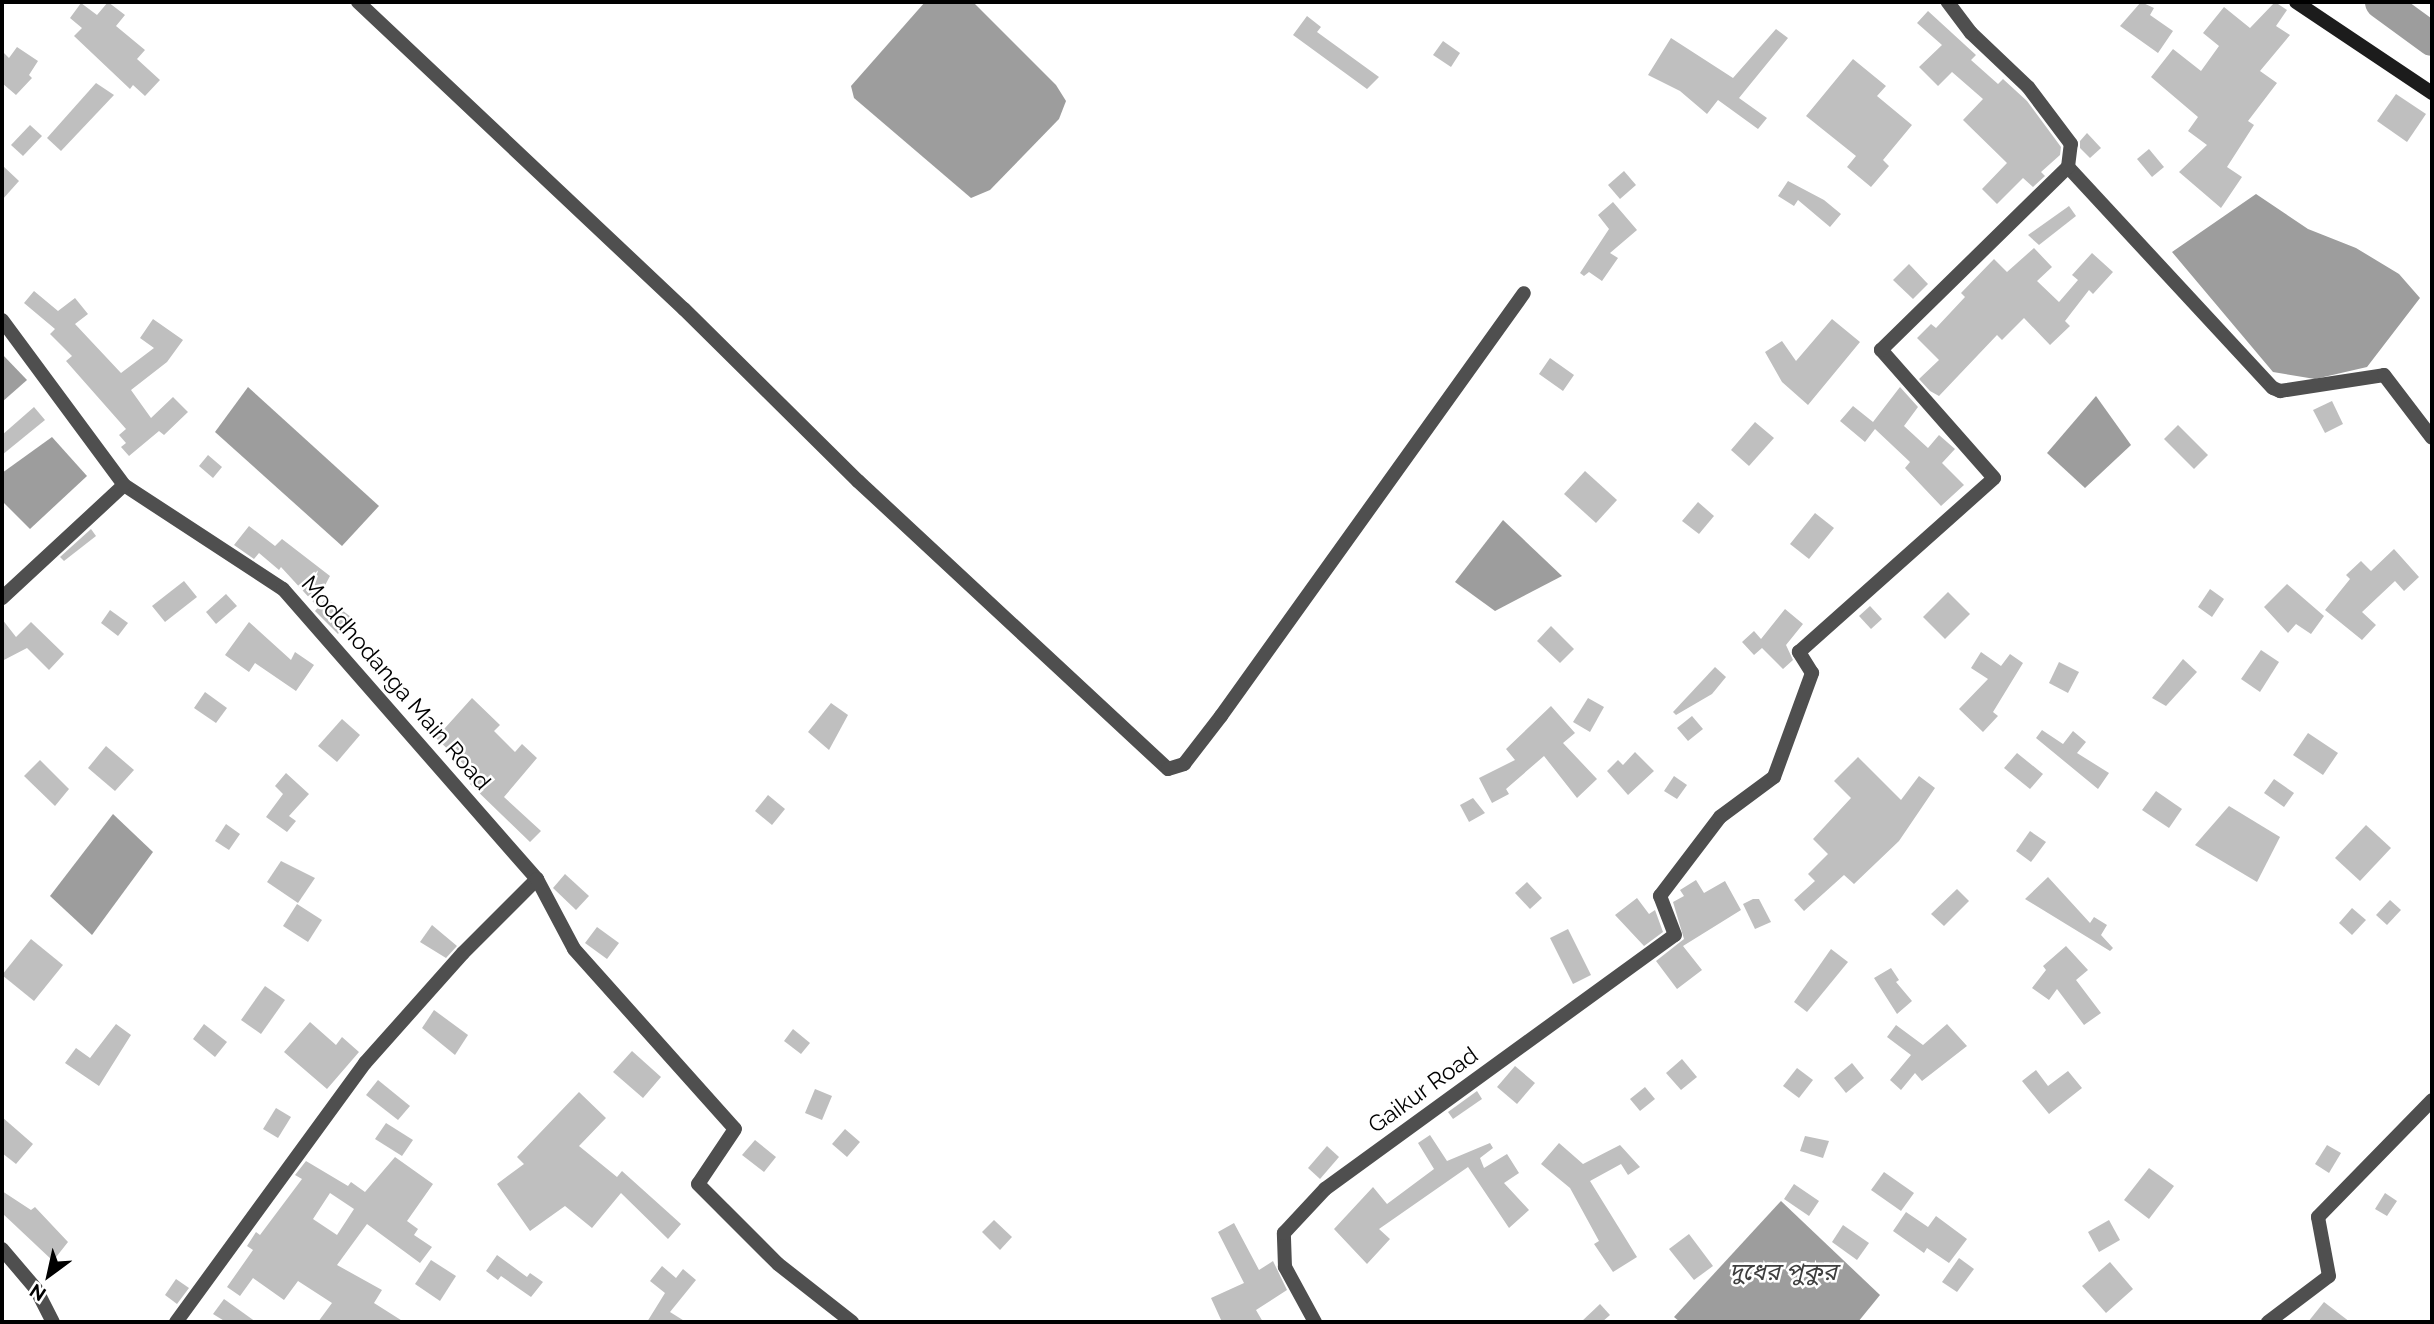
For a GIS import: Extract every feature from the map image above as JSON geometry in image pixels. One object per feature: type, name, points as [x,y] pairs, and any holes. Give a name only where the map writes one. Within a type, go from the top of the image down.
[{"type":"main road","points":[[2296,2],[2432,93]]},
{"type":"street","points":[[358,2],[664,290],[858,481],[1168,769],[1184,764],[1221,716],[1524,293]]},
{"type":"street","points":[[1948,2],[1971,33],[2028,87],[2071,144],[2068,167],[2273,388],[2280,391],[2384,375],[2432,438]]},
{"type":"street","name":"Gaikur Road","points":[[1315,1322],[1285,1267],[1284,1233],[1325,1189],[1675,935],[1660,896],[1720,817],[1774,777],[1812,673],[1800,652],[1994,478],[1881,350],[2068,167]]},
{"type":"street","name":"Moddhodanga Main Road","points":[[2,320],[124,485],[283,589],[537,879],[574,949],[735,1129],[698,1184],[778,1264],[852,1322]]},
{"type":"street","points":[[2,598],[124,485]]},
{"type":"street","points":[[176,1322],[357,1072],[463,953],[537,879]]},
{"type":"street","points":[[2268,1322],[2329,1276],[2318,1217],[2432,1100]]},
{"type":"street","points":[[2,1249],[36,1289],[53,1322]]},
{"type":"water","points":[[925,2],[973,2],[1056,85],[1066,101],[1059,119],[990,190],[971,198],[854,98],[851,86]]},
{"type":"water","points":[[2256,194],[2308,229],[2356,248],[2399,274],[2420,298],[2367,367],[2315,379],[2273,372],[2172,252]]},
{"type":"water","points":[[2,354],[27,380],[2,402]]},
{"type":"water","points":[[248,387],[379,506],[342,546],[215,432]]},
{"type":"water","points":[[2096,396],[2131,445],[2085,488],[2047,453]]},
{"type":"water","points":[[52,437],[87,476],[30,529],[2,501],[2,473]]},
{"type":"water","points":[[1503,520],[1562,576],[1495,611],[1455,582]]},
{"type":"water","points":[[113,814],[153,852],[92,935],[50,896]]},
{"type":"water","name":"দুধের পুকুর","points":[[1781,1201],[1880,1295],[1858,1322],[1680,1322],[1674,1317]]},
{"type":"building","points":[[108,2],[125,15],[116,26],[145,50],[137,59],[160,80],[145,96],[133,85],[130,89],[74,36],[82,28],[70,18],[81,3],[97,15]]},
{"type":"building","points":[[2141,2],[2154,8],[2150,15],[2173,31],[2158,53],[2120,26]]},
{"type":"building","points":[[2275,2],[2287,10],[2276,26],[2290,35],[2260,71],[2277,83],[2248,121],[2254,125],[2227,167],[2242,177],[2221,208],[2179,172],[2207,145],[2188,131],[2198,117],[2151,77],[2173,49],[2201,71],[2219,46],[2203,33],[2224,7],[2250,28]]},
{"type":"building","points":[[1928,11],[1976,55],[1971,60],[1998,84],[2003,79],[2027,101],[2061,147],[2060,155],[2041,172],[2045,176],[2033,187],[2023,178],[1997,204],[1982,189],[2007,163],[1963,120],[1983,99],[1952,72],[1938,86],[1919,67],[1942,45],[1917,23]]},
{"type":"building","points":[[1307,16],[1321,27],[1317,32],[1379,77],[1367,89],[1293,35]]},
{"type":"building","points":[[1776,29],[1788,38],[1739,98],[1767,118],[1758,129],[1718,100],[1707,114],[1680,91],[1648,75],[1671,38],[1733,78]]},
{"type":"building","points":[[1443,41],[1460,53],[1451,67],[1433,55]]},
{"type":"building","points":[[17,47],[38,61],[29,75],[32,78],[16,95],[2,83],[2,51],[9,58]]},
{"type":"building","points":[[1853,59],[1886,86],[1877,96],[1912,125],[1883,160],[1889,166],[1871,187],[1847,167],[1856,156],[1806,116]]},
{"type":"building","points":[[96,83],[114,95],[61,151],[47,138]]},
{"type":"building","points":[[2396,94],[2426,114],[2407,142],[2377,121]]},
{"type":"building","points":[[30,125],[42,136],[23,156],[11,145]]},
{"type":"building","points":[[2087,133],[2101,148],[2090,158],[2080,148],[2080,141]]},
{"type":"building","points":[[2149,149],[2164,167],[2152,177],[2137,159]]},
{"type":"building","points":[[2,165],[19,181],[2,200]]},
{"type":"building","points":[[1624,171],[1636,185],[1620,199],[1608,185]]},
{"type":"building","points":[[1788,181],[1824,200],[1841,214],[1830,227],[1798,200],[1794,206],[1778,196]]},
{"type":"building","points":[[1613,202],[1637,230],[1610,253],[1618,258],[1602,281],[1589,272],[1584,276],[1580,273],[1609,229],[1598,215]]},
{"type":"building","points":[[2069,206],[2076,216],[2039,245],[2028,235]]},
{"type":"building","points":[[2034,248],[2052,267],[2037,281],[2059,302],[2078,280],[2072,275],[2092,253],[2113,272],[2093,294],[2089,290],[2065,321],[2070,326],[2050,345],[2024,318],[2002,340],[1997,335],[1939,396],[1930,391],[1919,379],[1939,360],[1917,338],[1931,324],[1936,328],[1965,297],[1961,293],[1994,259],[2007,272]]},
{"type":"building","points":[[1909,264],[1928,284],[1913,299],[1893,280]]},
{"type":"building","points":[[34,291],[58,311],[75,298],[88,314],[75,324],[121,373],[154,348],[140,338],[153,319],[183,340],[167,362],[131,390],[151,418],[173,397],[188,412],[164,435],[159,431],[129,456],[121,447],[126,443],[119,435],[126,429],[66,361],[72,356],[50,334],[55,329],[24,303]]},
{"type":"building","points":[[1832,319],[1860,342],[1808,405],[1782,382],[1765,352],[1782,341],[1796,361]]},
{"type":"building","points":[[1550,358],[1574,375],[1563,391],[1539,374]]},
{"type":"building","points":[[1900,387],[1918,407],[1904,426],[1928,448],[1939,435],[1955,449],[1942,463],[1964,485],[1941,506],[1905,468],[1910,462],[1875,429],[1865,442],[1840,421],[1853,406],[1873,422]]},
{"type":"building","points":[[2332,401],[2343,424],[2325,433],[2313,410]]},
{"type":"building","points":[[34,407],[45,420],[2,455],[2,435]]},
{"type":"building","points":[[1755,422],[1774,438],[1749,466],[1731,450]]},
{"type":"building","points":[[2178,425],[2208,455],[2194,469],[2164,439]]},
{"type":"building","points":[[208,455],[222,467],[213,478],[199,466]]},
{"type":"building","points":[[1585,471],[1617,500],[1596,523],[1564,494]]},
{"type":"building","points":[[1698,502],[1714,516],[1699,534],[1682,521]]},
{"type":"building","points":[[1815,513],[1834,528],[1809,559],[1790,544]]},
{"type":"building","points":[[249,526],[275,546],[282,539],[330,576],[315,604],[281,567],[279,570],[259,553],[254,559],[234,545]]},
{"type":"building","points":[[91,529],[96,536],[64,561],[60,557]]},
{"type":"building","points":[[2394,549],[2419,577],[2404,591],[2395,581],[2362,612],[2376,625],[2362,640],[2325,610],[2350,579],[2346,575],[2361,561],[2371,571]]},
{"type":"building","points":[[184,581],[197,597],[165,622],[152,606]]},
{"type":"building","points":[[2287,584],[2324,616],[2311,634],[2296,624],[2288,633],[2264,607]]},
{"type":"building","points":[[2210,589],[2224,599],[2212,617],[2198,607]]},
{"type":"building","points":[[1948,592],[1970,614],[1945,639],[1923,617]]},
{"type":"building","points":[[226,594],[237,606],[216,624],[206,612]]},
{"type":"building","points":[[326,598],[351,617],[338,634],[315,611]]},
{"type":"building","points":[[1870,606],[1882,619],[1871,629],[1859,616]]},
{"type":"building","points":[[1785,609],[1803,624],[1786,645],[1793,660],[1783,669],[1762,648],[1754,655],[1742,642],[1754,631],[1761,639]]},
{"type":"building","points":[[110,610],[128,623],[118,636],[101,623]]},
{"type":"building","points":[[2,619],[16,637],[31,622],[64,654],[49,670],[27,648],[2,661]]},
{"type":"building","points":[[249,622],[291,660],[295,652],[314,665],[296,691],[255,663],[249,672],[225,655]]},
{"type":"building","points":[[1551,626],[1574,649],[1560,663],[1537,641]]},
{"type":"building","points":[[2261,650],[2279,662],[2260,692],[2241,679]]},
{"type":"building","points":[[1981,652],[2001,666],[2010,654],[2023,663],[1993,712],[1998,716],[1983,732],[1959,709],[1988,679],[1971,668]]},
{"type":"building","points":[[2183,659],[2197,672],[2166,706],[2152,698]]},
{"type":"building","points":[[2059,662],[2079,672],[2068,693],[2049,683]]},
{"type":"building","points":[[1715,667],[1726,677],[1712,694],[1676,715],[1673,712]]},
{"type":"building","points":[[205,692],[227,708],[216,723],[194,708]]},
{"type":"building","points":[[472,698],[500,725],[494,731],[515,752],[522,744],[537,758],[504,797],[541,831],[530,842],[470,784],[477,777],[436,738]]},
{"type":"building","points":[[1588,698],[1604,707],[1590,732],[1573,722]]},
{"type":"building","points":[[831,703],[848,715],[829,750],[808,732]]},
{"type":"building","points":[[1551,706],[1575,733],[1563,743],[1597,779],[1577,798],[1544,756],[1506,789],[1509,794],[1492,803],[1479,778],[1515,760],[1506,749]]},
{"type":"building","points":[[1692,716],[1703,729],[1688,741],[1677,728]]},
{"type":"building","points":[[342,719],[360,735],[337,762],[318,746]]},
{"type":"building","points":[[2042,730],[2063,744],[2073,731],[2086,742],[2077,753],[2109,773],[2098,789],[2036,738]]},
{"type":"building","points":[[2308,733],[2338,753],[2323,775],[2293,755]]},
{"type":"building","points":[[106,746],[134,770],[115,791],[88,768]]},
{"type":"building","points":[[1635,752],[1654,771],[1628,795],[1607,771],[1618,760],[1623,765]]},
{"type":"building","points":[[2017,753],[2043,774],[2030,789],[2004,768]]},
{"type":"building","points":[[1858,757],[1901,800],[1919,776],[1935,788],[1899,841],[1854,884],[1844,875],[1804,911],[1794,900],[1815,881],[1808,874],[1828,854],[1813,839],[1851,798],[1834,781]]},
{"type":"building","points":[[40,760],[69,789],[55,806],[24,776]]},
{"type":"building","points":[[286,773],[309,794],[289,816],[296,821],[287,832],[266,817],[283,794],[275,786]]},
{"type":"building","points":[[1674,776],[1687,785],[1677,799],[1664,791]]},
{"type":"building","points":[[2274,779],[2294,793],[2284,807],[2264,793]]},
{"type":"building","points":[[2156,791],[2182,809],[2169,828],[2142,810]]},
{"type":"building","points":[[768,795],[785,809],[772,825],[755,811]]},
{"type":"building","points":[[1473,798],[1485,813],[1469,822],[1460,805]]},
{"type":"building","points":[[2229,806],[2280,837],[2257,882],[2195,845]]},
{"type":"building","points":[[226,824],[240,834],[229,850],[215,841]]},
{"type":"building","points":[[2366,825],[2391,848],[2360,881],[2335,858]]},
{"type":"building","points":[[2030,831],[2046,842],[2031,862],[2016,851]]},
{"type":"building","points":[[281,861],[315,878],[298,903],[267,882]]},
{"type":"building","points":[[565,874],[589,896],[576,910],[553,888]]},
{"type":"building","points":[[2048,877],[2090,923],[2094,917],[2107,925],[2101,935],[2113,948],[2110,951],[2025,899]]},
{"type":"building","points":[[1696,880],[1704,893],[1725,881],[1741,910],[1683,946],[1702,970],[1677,989],[1656,961],[1684,939],[1673,902],[1684,896],[1680,890]]},
{"type":"building","points":[[1527,882],[1542,898],[1530,909],[1515,893]]},
{"type":"building","points":[[1957,889],[1969,901],[1944,926],[1931,914]]},
{"type":"building","points":[[1637,898],[1649,914],[1655,910],[1663,932],[1644,946],[1615,915]]},
{"type":"building","points":[[1759,899],[1771,922],[1755,929],[1743,904]]},
{"type":"building","points":[[2390,900],[2401,910],[2387,925],[2376,915]]},
{"type":"building","points":[[297,904],[322,920],[308,942],[283,926]]},
{"type":"building","points":[[2352,908],[2366,920],[2352,935],[2339,923]]},
{"type":"building","points":[[432,925],[457,946],[446,958],[420,942]]},
{"type":"building","points":[[597,927],[619,943],[607,959],[585,943]]},
{"type":"building","points":[[1568,929],[1591,975],[1573,984],[1550,938]]},
{"type":"building","points":[[31,939],[63,965],[34,1001],[2,975]]},
{"type":"building","points":[[2066,946],[2088,970],[2076,980],[2101,1013],[2084,1025],[2057,989],[2049,1000],[2032,988],[2046,970],[2043,966]]},
{"type":"building","points":[[1831,949],[1848,962],[1807,1012],[1794,1002]]},
{"type":"building","points":[[1891,968],[1899,980],[1896,982],[1912,1001],[1897,1014],[1874,978]]},
{"type":"building","points":[[265,986],[285,1000],[261,1034],[241,1020]]},
{"type":"building","points":[[434,1010],[468,1035],[455,1055],[422,1028]]},
{"type":"building","points":[[310,1022],[336,1045],[342,1037],[359,1052],[327,1089],[284,1052]]},
{"type":"building","points":[[116,1024],[131,1035],[99,1086],[65,1063],[76,1048],[90,1058]]},
{"type":"building","points":[[204,1024],[227,1042],[215,1057],[193,1039]]},
{"type":"building","points":[[1947,1024],[1967,1046],[1922,1081],[1915,1073],[1901,1090],[1890,1080],[1911,1055],[1887,1037],[1896,1025],[1923,1045]]},
{"type":"building","points":[[793,1029],[810,1043],[801,1054],[784,1041]]},
{"type":"building","points":[[632,1051],[661,1077],[643,1098],[613,1072]]},
{"type":"building","points":[[1682,1059],[1697,1077],[1681,1090],[1666,1073]]},
{"type":"building","points":[[1852,1063],[1864,1078],[1846,1093],[1834,1078]]},
{"type":"building","points":[[1515,1066],[1535,1083],[1517,1104],[1497,1087]]},
{"type":"building","points":[[1797,1068],[1813,1080],[1799,1098],[1783,1086]]},
{"type":"building","points":[[2036,1070],[2048,1086],[2068,1071],[2082,1088],[2049,1114],[2022,1081]]},
{"type":"building","points":[[378,1080],[410,1106],[398,1120],[366,1095]]},
{"type":"building","points":[[1645,1087],[1655,1099],[1640,1111],[1630,1099]]},
{"type":"building","points":[[815,1089],[832,1096],[822,1120],[805,1113]]},
{"type":"building","points":[[1477,1091],[1482,1099],[1453,1119],[1448,1112]]},
{"type":"building","points":[[579,1092],[606,1118],[579,1146],[617,1177],[622,1171],[681,1224],[668,1239],[621,1193],[592,1228],[565,1206],[530,1231],[497,1184],[524,1164],[517,1157]]},
{"type":"building","points":[[276,1108],[291,1117],[278,1138],[263,1129]]},
{"type":"building","points":[[2,1117],[33,1144],[16,1164],[2,1153]]},
{"type":"building","points":[[386,1123],[413,1140],[402,1156],[375,1139]]},
{"type":"building","points":[[845,1129],[860,1142],[847,1157],[832,1144]]},
{"type":"building","points":[[1430,1135],[1447,1161],[1490,1143],[1493,1148],[1480,1158],[1484,1168],[1507,1154],[1519,1173],[1504,1183],[1529,1210],[1509,1228],[1468,1167],[1379,1229],[1390,1239],[1367,1264],[1334,1229],[1373,1187],[1387,1204],[1434,1169],[1418,1143]]},
{"type":"building","points":[[1805,1136],[1829,1141],[1823,1158],[1800,1151]]},
{"type":"building","points":[[755,1140],[776,1157],[764,1172],[742,1155]]},
{"type":"building","points":[[1559,1143],[1583,1164],[1620,1145],[1640,1167],[1628,1175],[1621,1164],[1590,1181],[1637,1257],[1613,1272],[1594,1244],[1599,1241],[1570,1188],[1541,1164]]},
{"type":"building","points":[[2327,1145],[2341,1153],[2329,1173],[2315,1164]]},
{"type":"building","points":[[1327,1146],[1339,1157],[1320,1179],[1308,1168]]},
{"type":"building","points":[[395,1157],[433,1184],[407,1221],[418,1229],[414,1235],[432,1247],[420,1263],[367,1224],[337,1265],[382,1290],[374,1303],[404,1322],[318,1322],[332,1303],[298,1281],[284,1300],[253,1278],[240,1296],[227,1287],[253,1250],[247,1246],[256,1232],[260,1235],[302,1179],[295,1175],[306,1161],[348,1186],[351,1182],[365,1192]],"holes":[[[330,1193],[354,1209],[337,1235],[313,1219]]]},
{"type":"building","points":[[2149,1168],[2174,1186],[2149,1219],[2124,1200]]},
{"type":"building","points":[[1884,1172],[1914,1193],[1901,1211],[1871,1190]]},
{"type":"building","points":[[1794,1184],[1819,1201],[1809,1216],[1784,1199]]},
{"type":"building","points":[[2,1191],[31,1210],[35,1207],[68,1242],[53,1261],[2,1213]]},
{"type":"building","points":[[2385,1193],[2397,1201],[2387,1216],[2375,1209]]},
{"type":"building","points":[[1906,1212],[1928,1227],[1936,1216],[1967,1239],[1949,1263],[1927,1248],[1924,1253],[1893,1231]]},
{"type":"building","points":[[994,1220],[1012,1237],[1000,1250],[982,1232]]},
{"type":"building","points":[[2109,1220],[2120,1240],[2099,1252],[2088,1232]]},
{"type":"building","points":[[1234,1223],[1259,1270],[1273,1261],[1287,1290],[1256,1310],[1263,1322],[1222,1322],[1211,1298],[1244,1283],[1218,1232]]},
{"type":"building","points":[[1843,1225],[1869,1243],[1857,1260],[1832,1242]]},
{"type":"building","points":[[1689,1234],[1713,1266],[1694,1280],[1669,1249]]},
{"type":"building","points":[[497,1255],[527,1277],[530,1273],[543,1282],[531,1297],[501,1276],[498,1280],[486,1271]]},
{"type":"building","points":[[1959,1258],[1974,1269],[1957,1292],[1942,1282]]},
{"type":"building","points":[[431,1260],[456,1276],[440,1301],[415,1284]]},
{"type":"building","points":[[2110,1262],[2133,1289],[2106,1313],[2082,1286]]},
{"type":"building","points":[[662,1266],[676,1278],[683,1269],[696,1280],[670,1312],[686,1322],[647,1322],[665,1293],[650,1281]]},
{"type":"building","points":[[176,1279],[189,1288],[177,1304],[165,1295]]},
{"type":"building","points":[[224,1299],[256,1322],[226,1322],[213,1314]]},
{"type":"building","points":[[2324,1302],[2350,1322],[2308,1322]]},
{"type":"building","points":[[1600,1304],[1610,1315],[1602,1322],[1581,1322]]},
{"type":"waterway","points":[[2381,2],[2432,39]]}]
